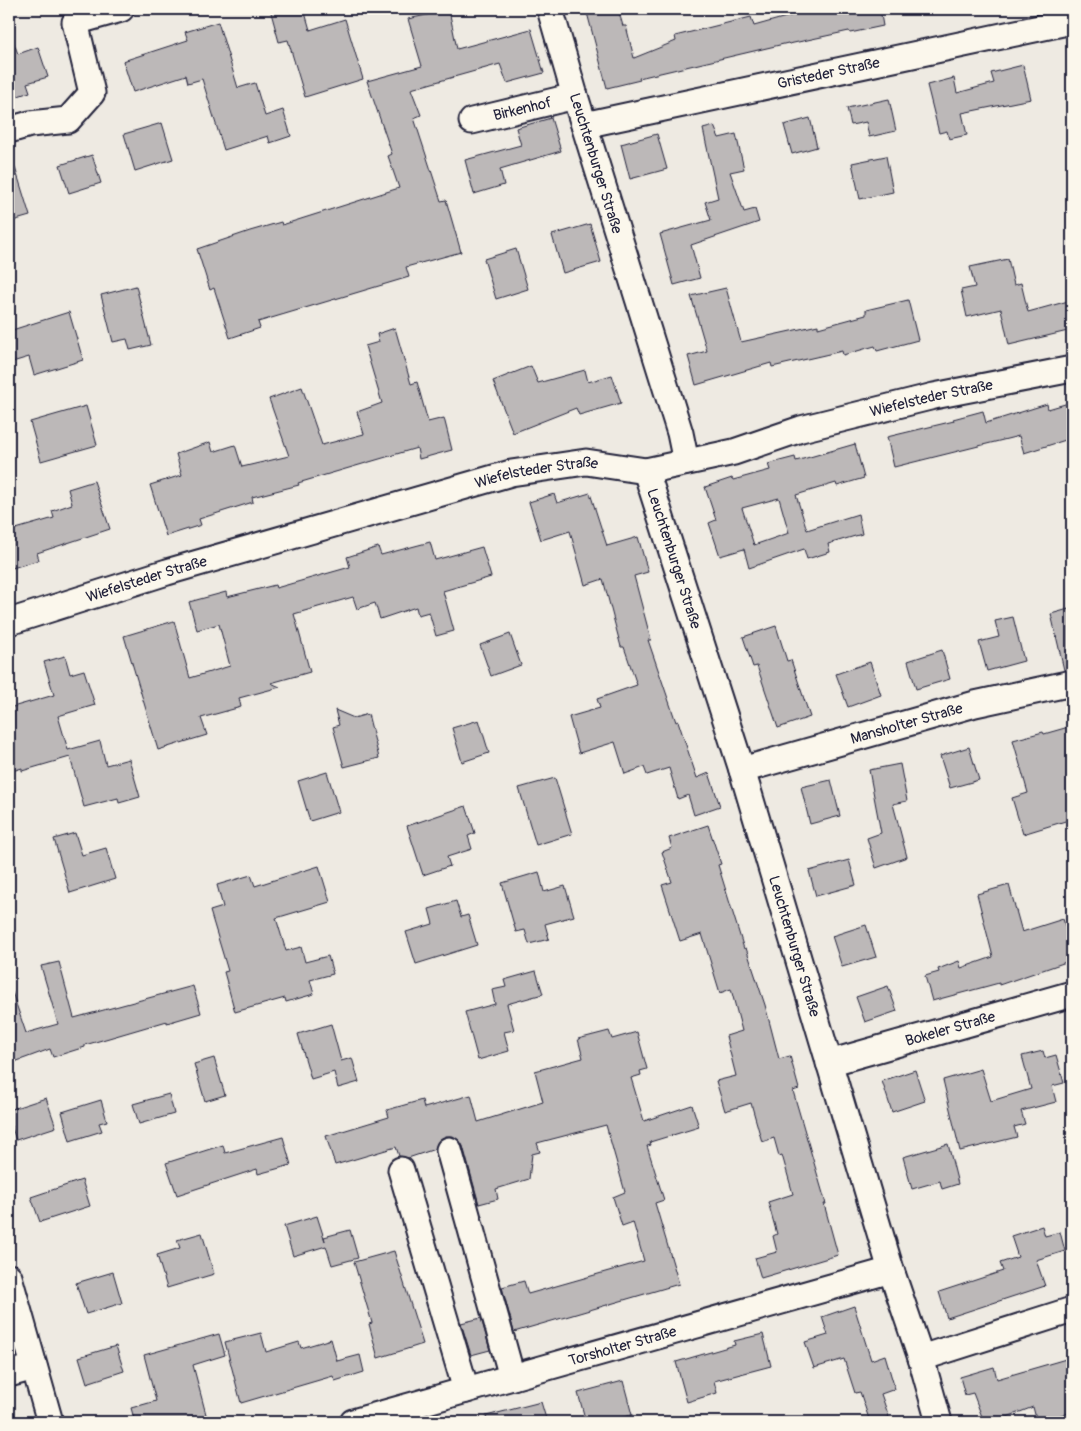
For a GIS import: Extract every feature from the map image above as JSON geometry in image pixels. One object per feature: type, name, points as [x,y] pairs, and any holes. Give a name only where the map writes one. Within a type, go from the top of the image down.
[{"type":"street","points":[[9,130],[30,124],[68,120],[92,93],[75,22],[121,9]]},
{"type":"street","name":"Leuchtenburger Straße","points":[[550,9],[575,96],[680,433],[686,462]]},
{"type":"street","name":"Gristeder Straße","points":[[584,125],[1072,21]]},
{"type":"street","name":"Birkenhof","points":[[472,121],[575,96]]},
{"type":"street","name":"Wiefelsteder Straße","points":[[9,622],[167,572],[511,473],[586,462],[646,471],[734,452],[801,429],[924,399],[1072,368]]},
{"type":"street","name":"Leuchtenburger Straße","points":[[646,471],[742,770],[891,1270],[939,1422]]},
{"type":"street","name":"Mansholter Straße","points":[[742,770],[975,704],[1072,683]]},
{"type":"street","name":"Bokeler Straße","points":[[829,1063],[1072,994]]},
{"type":"street","points":[[449,1150],[512,1377]]},
{"type":"street","points":[[400,1170],[466,1390]]},
{"type":"street","name":"Torsholter Straße","points":[[353,1422],[891,1270]]},
{"type":"street","points":[[9,1277],[50,1422]]},
{"type":"street","points":[[920,1358],[1072,1310]]},
{"type":"street","points":[[9,1374],[34,1367]]},
{"type":"building","points":[[270,9],[304,9],[310,30],[345,19],[363,79],[305,97],[288,40],[279,42]]},
{"type":"building","points":[[586,9],[618,9],[623,26],[626,26],[634,58],[676,41],[675,36],[751,17],[754,26],[797,14],[796,9],[880,9],[883,26],[788,43],[639,78],[640,80],[607,88]]},
{"type":"building","points":[[449,10],[457,49],[531,29],[544,73],[507,83],[500,64],[411,89],[421,115],[414,118],[441,201],[446,200],[461,252],[406,267],[409,277],[258,322],[260,328],[230,338],[214,288],[210,290],[197,249],[250,231],[281,222],[282,225],[399,188],[388,156],[392,154],[367,81],[422,66],[408,19]]},
{"type":"building","points":[[218,22],[238,88],[255,83],[265,116],[283,110],[291,136],[270,143],[268,136],[224,150],[202,79],[188,83],[186,75],[133,92],[123,61],[188,40],[185,32]]},
{"type":"building","points":[[9,38],[12,38],[18,54],[38,47],[48,77],[27,83],[30,92],[9,99]]},
{"type":"building","points":[[1023,65],[1031,99],[962,113],[967,135],[949,139],[947,131],[939,133],[927,85],[954,78],[957,93],[994,83],[991,73]]},
{"type":"building","points":[[889,99],[896,131],[869,137],[866,122],[851,125],[847,108]]},
{"type":"building","points":[[551,118],[561,151],[500,169],[504,185],[474,194],[465,160],[521,145],[516,128]]},
{"type":"building","points":[[810,118],[817,147],[792,154],[784,125]]},
{"type":"building","points":[[162,123],[173,159],[135,171],[124,134]]},
{"type":"building","points":[[714,126],[719,138],[736,134],[744,169],[730,172],[744,212],[755,209],[759,222],[691,245],[700,278],[674,285],[660,234],[711,220],[705,202],[718,198],[703,129]]},
{"type":"building","points":[[657,134],[667,169],[630,179],[621,144]]},
{"type":"building","points":[[92,155],[101,183],[69,193],[60,165]]},
{"type":"building","points":[[886,156],[893,192],[860,199],[852,163]]},
{"type":"building","points":[[13,161],[30,216],[9,222],[9,162]]},
{"type":"building","points":[[590,224],[601,262],[563,273],[552,235]]},
{"type":"building","points":[[516,249],[528,289],[496,299],[484,259]]},
{"type":"building","points":[[1008,259],[1014,285],[1021,283],[1028,312],[1072,300],[1072,330],[1009,345],[1001,309],[967,317],[961,290],[975,287],[970,267]]},
{"type":"building","points":[[136,286],[151,345],[130,350],[127,339],[113,342],[101,295]]},
{"type":"building","points":[[726,288],[741,342],[818,325],[818,328],[866,315],[866,310],[908,300],[918,340],[877,351],[875,346],[843,355],[842,351],[772,367],[771,363],[696,385],[688,356],[707,351],[691,296]]},
{"type":"building","points":[[69,312],[83,360],[34,375],[29,357],[9,363],[9,331]]},
{"type":"building","points":[[395,328],[411,384],[417,382],[428,422],[444,418],[452,450],[419,459],[417,448],[298,483],[299,485],[252,497],[253,502],[199,519],[201,525],[166,536],[150,485],[182,475],[176,454],[210,442],[213,452],[235,445],[242,467],[289,456],[269,399],[302,387],[322,445],[364,434],[357,412],[382,403],[365,346],[379,342],[377,334]]},
{"type":"building","points":[[531,366],[538,383],[585,370],[588,382],[612,375],[621,403],[579,415],[576,408],[513,433],[493,381]]},
{"type":"building","points":[[1072,402],[1072,438],[1024,453],[1019,436],[894,467],[887,437],[954,421],[953,419],[983,411],[986,423],[1047,404],[1048,409]]},
{"type":"building","points":[[86,406],[97,445],[41,461],[30,422]]},
{"type":"building","points":[[855,444],[864,478],[837,486],[836,483],[796,495],[807,530],[858,514],[862,534],[828,544],[830,552],[807,559],[804,549],[749,568],[744,549],[720,556],[709,523],[716,520],[705,487],[732,478],[733,480],[770,470],[768,464],[795,457],[796,461]],"holes":[[[779,498],[789,533],[754,545],[742,508]]]},
{"type":"building","points":[[94,481],[110,529],[37,553],[39,560],[9,569],[9,531],[54,518],[52,511],[72,504],[68,489]]},
{"type":"building","points":[[590,493],[607,546],[638,537],[648,572],[634,576],[651,640],[648,640],[697,778],[709,773],[720,806],[694,815],[688,795],[678,799],[669,768],[647,775],[644,767],[625,774],[615,742],[579,753],[569,717],[600,708],[597,699],[637,685],[624,647],[621,647],[603,579],[585,585],[570,531],[541,540],[529,502],[554,494],[557,503]]},
{"type":"building","points":[[430,542],[435,560],[482,547],[491,577],[443,591],[454,631],[436,636],[429,612],[418,615],[416,607],[380,619],[375,603],[357,609],[353,597],[294,614],[310,672],[271,683],[280,687],[239,698],[241,707],[201,718],[207,735],[158,750],[124,636],[174,621],[190,678],[230,666],[219,624],[197,630],[189,602],[226,592],[227,597],[275,585],[276,588],[350,567],[347,557],[378,547],[381,555]]},
{"type":"building","points":[[1072,608],[1072,669],[1064,670],[1051,614]]},
{"type":"building","points":[[1013,617],[1024,661],[987,671],[979,642],[999,637],[995,621]]},
{"type":"building","points":[[776,626],[787,661],[791,660],[810,717],[778,728],[757,666],[753,667],[743,637]]},
{"type":"building","points":[[510,634],[521,665],[491,676],[480,645]]},
{"type":"building","points":[[942,650],[950,679],[916,689],[908,661]]},
{"type":"building","points":[[65,656],[70,674],[84,670],[95,705],[58,716],[68,750],[100,741],[106,765],[129,759],[140,797],[119,803],[118,798],[84,807],[70,757],[22,771],[22,768],[9,772],[9,708],[54,695],[44,662]]},
{"type":"building","points":[[870,662],[881,695],[848,707],[836,674]]},
{"type":"building","points":[[335,710],[354,718],[368,714],[379,758],[344,767],[333,727],[339,725]]},
{"type":"building","points":[[479,720],[489,753],[462,762],[452,728]]},
{"type":"building","points":[[1072,726],[1072,819],[1023,834],[1012,798],[1028,793],[1013,740]]},
{"type":"building","points":[[969,747],[979,780],[950,788],[940,756]]},
{"type":"building","points":[[900,764],[907,801],[893,804],[907,857],[876,868],[867,838],[881,833],[869,770]]},
{"type":"building","points":[[327,772],[339,812],[310,821],[298,781]]},
{"type":"building","points":[[555,778],[572,834],[536,845],[519,788]]},
{"type":"building","points":[[831,780],[840,816],[810,824],[801,787]]},
{"type":"building","points":[[466,806],[475,833],[468,836],[472,849],[447,857],[450,866],[423,875],[407,826]]},
{"type":"building","points":[[708,825],[721,864],[718,865],[744,949],[746,948],[765,1005],[779,1059],[790,1056],[799,1089],[793,1091],[826,1204],[824,1204],[838,1255],[761,1278],[755,1258],[777,1252],[773,1236],[777,1234],[768,1202],[793,1194],[782,1155],[779,1156],[774,1138],[762,1142],[751,1103],[725,1111],[716,1081],[736,1076],[726,1036],[742,1031],[731,989],[720,993],[702,934],[680,941],[662,885],[672,882],[662,852],[672,848],[669,838]]},
{"type":"building","points":[[75,833],[82,855],[106,848],[115,879],[70,893],[54,839]]},
{"type":"building","points":[[849,860],[856,885],[816,896],[809,871]]},
{"type":"building","points":[[319,866],[330,902],[276,918],[286,951],[301,947],[305,962],[328,956],[333,974],[310,980],[314,994],[286,1002],[285,998],[235,1012],[224,972],[228,971],[210,911],[223,907],[217,885],[251,875],[255,886]]},
{"type":"building","points":[[539,872],[544,892],[565,886],[574,916],[545,924],[549,939],[529,944],[525,930],[516,932],[502,883]]},
{"type":"building","points":[[1009,885],[1022,932],[1063,919],[1072,948],[1072,960],[999,985],[999,983],[932,1001],[925,976],[939,972],[938,969],[959,961],[961,968],[993,957],[977,894]]},
{"type":"building","points":[[456,901],[461,917],[468,915],[477,945],[416,964],[406,932],[433,924],[429,909]]},
{"type":"building","points":[[866,925],[876,957],[842,967],[832,936]]},
{"type":"building","points":[[59,962],[74,1018],[193,986],[201,1013],[85,1045],[85,1047],[53,1057],[50,1049],[9,1064],[9,992],[12,992],[26,1033],[58,1024],[41,966]]},
{"type":"building","points":[[536,971],[543,994],[507,1004],[514,1030],[504,1032],[509,1051],[478,1060],[465,1012],[495,1004],[492,990],[506,987],[504,980]]},
{"type":"building","points":[[888,986],[897,1011],[865,1022],[856,997]]},
{"type":"building","points":[[331,1024],[341,1061],[352,1058],[359,1082],[338,1088],[334,1072],[311,1079],[298,1034]]},
{"type":"building","points":[[609,1031],[612,1039],[637,1032],[647,1069],[640,1071],[641,1075],[631,1078],[644,1121],[692,1105],[699,1127],[650,1142],[651,1145],[647,1146],[664,1200],[655,1203],[679,1284],[514,1332],[502,1287],[524,1281],[528,1294],[644,1261],[633,1222],[622,1226],[613,1197],[625,1192],[606,1125],[537,1143],[540,1152],[532,1154],[529,1179],[496,1189],[498,1199],[479,1204],[463,1146],[453,1136],[446,1136],[439,1140],[435,1149],[408,1158],[399,1156],[396,1147],[335,1165],[326,1136],[389,1117],[387,1110],[422,1100],[424,1108],[471,1095],[478,1122],[543,1102],[535,1071],[583,1058],[578,1039]]},
{"type":"building","points":[[1043,1051],[1045,1058],[1056,1055],[1064,1083],[1052,1086],[1056,1102],[1021,1111],[1025,1124],[1014,1127],[1017,1137],[960,1151],[943,1080],[981,1069],[991,1101],[1031,1089],[1022,1056]]},
{"type":"building","points":[[214,1058],[225,1095],[205,1101],[194,1064]]},
{"type":"building","points":[[915,1070],[925,1101],[892,1112],[882,1081]]},
{"type":"building","points":[[169,1094],[174,1114],[139,1124],[133,1104]]},
{"type":"building","points":[[46,1098],[56,1127],[16,1140],[9,1119],[9,1110]]},
{"type":"building","points":[[101,1100],[107,1121],[99,1123],[102,1131],[70,1141],[62,1112]]},
{"type":"building","points":[[283,1137],[291,1165],[258,1174],[257,1169],[177,1195],[166,1163],[223,1145],[225,1153]]},
{"type":"building","points":[[948,1144],[958,1184],[942,1189],[940,1181],[912,1189],[903,1157]]},
{"type":"building","points":[[82,1180],[90,1206],[40,1222],[31,1197]]},
{"type":"building","points":[[317,1216],[325,1241],[324,1237],[350,1230],[358,1258],[332,1265],[326,1246],[293,1256],[284,1226]]},
{"type":"building","points":[[1042,1226],[1045,1236],[1060,1232],[1065,1251],[1036,1260],[1045,1286],[947,1318],[939,1292],[1003,1271],[1000,1263],[1018,1257],[1011,1236]]},
{"type":"building","points":[[202,1233],[214,1274],[167,1288],[157,1255],[180,1248],[177,1240]]},
{"type":"building","points":[[394,1251],[423,1344],[378,1358],[369,1324],[372,1323],[354,1262]]},
{"type":"building","points":[[113,1272],[122,1303],[86,1314],[76,1283]]},
{"type":"building","points":[[854,1306],[871,1360],[885,1355],[895,1389],[881,1394],[889,1417],[874,1422],[870,1422],[860,1392],[855,1393],[844,1359],[814,1368],[805,1342],[828,1335],[822,1317]]},
{"type":"building","points":[[481,1318],[490,1350],[471,1355],[461,1323]]},
{"type":"building","points":[[261,1333],[266,1352],[299,1342],[301,1348],[331,1339],[337,1361],[360,1355],[364,1372],[335,1381],[333,1376],[241,1403],[225,1342]]},
{"type":"building","points":[[219,1334],[225,1355],[193,1365],[208,1422],[135,1422],[131,1408],[156,1401],[144,1355]]},
{"type":"building","points":[[763,1334],[771,1366],[714,1381],[717,1393],[687,1402],[676,1362],[735,1345],[734,1341]]},
{"type":"building","points":[[116,1346],[124,1371],[87,1383],[79,1357]]},
{"type":"building","points":[[1066,1359],[1072,1378],[1072,1412],[1037,1422],[1033,1407],[994,1422],[984,1422],[973,1393],[965,1395],[960,1377],[994,1367],[997,1379]]},
{"type":"building","points":[[623,1381],[632,1415],[606,1422],[586,1422],[578,1393]]},
{"type":"building","points":[[541,1402],[547,1422],[487,1422],[486,1416]]}]
